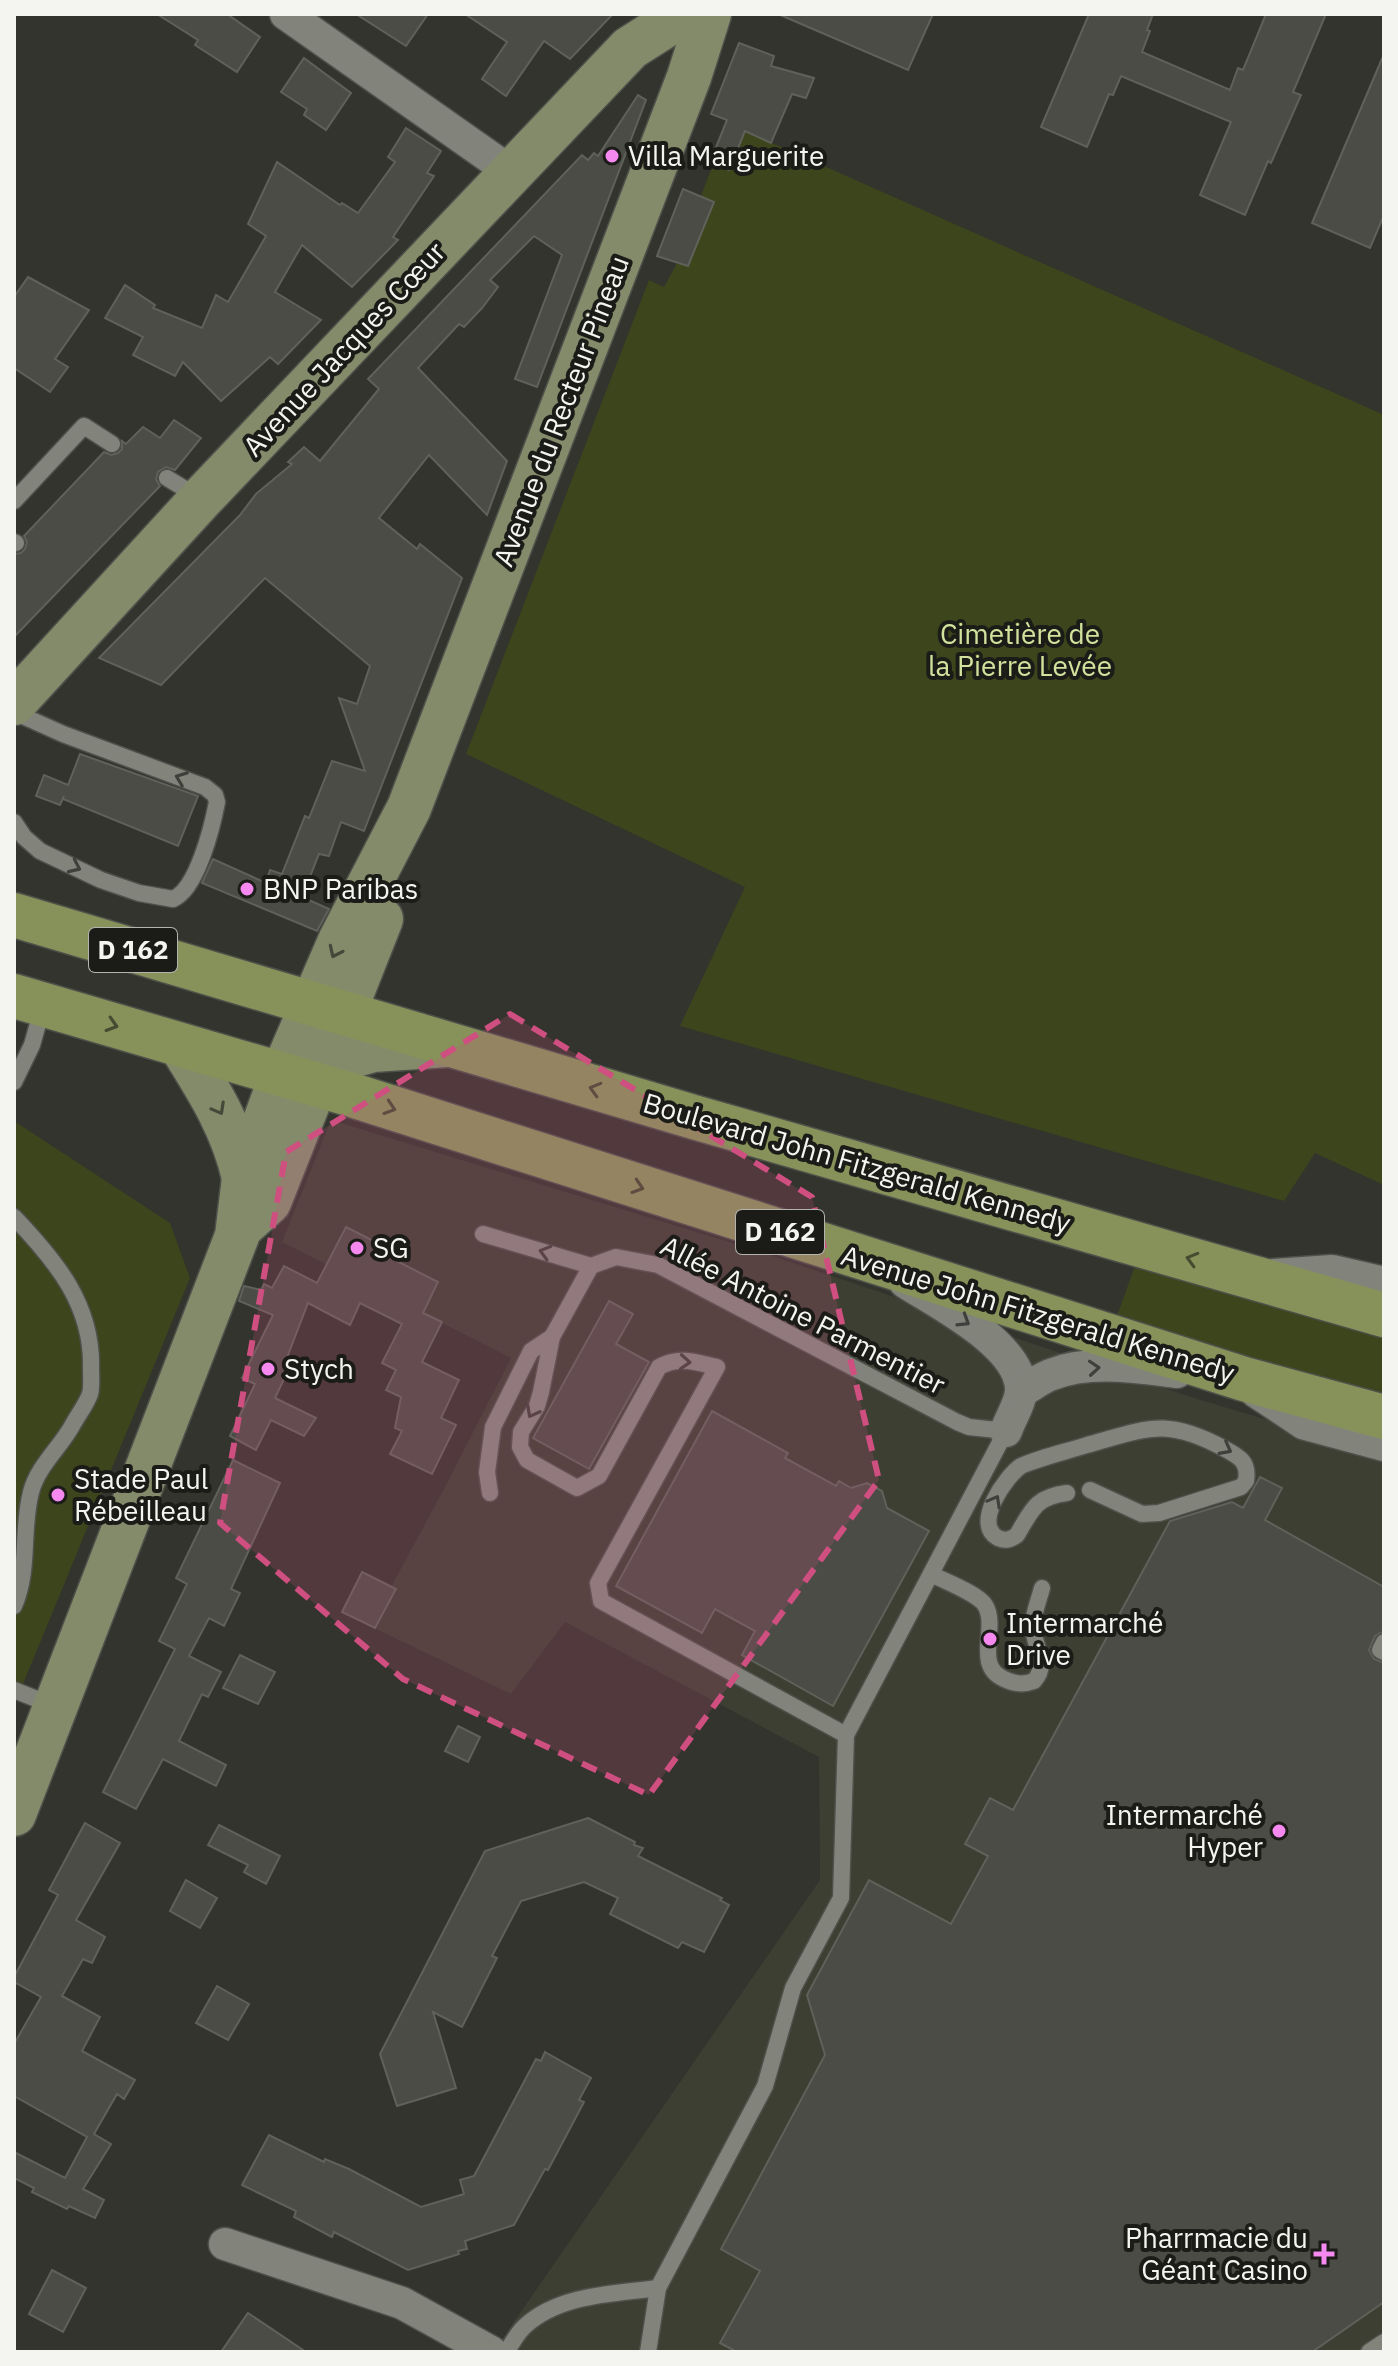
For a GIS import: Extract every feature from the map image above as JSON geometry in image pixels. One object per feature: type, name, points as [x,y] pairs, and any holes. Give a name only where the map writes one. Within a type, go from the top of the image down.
[{"type":"main road","name":"Avenue Jacques Cœur","points":[[14,703],[184,489],[511,172],[630,48],[671,22],[690,14]]},
{"type":"main road","name":"Avenue du Recteur Pineau","points":[[239,1229],[269,1202],[328,1008],[386,906],[409,808],[689,77],[709,14]]},
{"type":"main road","points":[[605,73],[629,65],[651,66],[689,77]]},
{"type":"main road","name":"D 162","points":[[14,915],[447,1045]]},
{"type":"main road","name":"D 162","points":[[29,1000],[181,1046],[307,1074]]},
{"type":"main road","points":[[307,1074],[373,1050],[447,1045]]},
{"type":"main road","name":"Boulevard John Fitzgerald Kennedy","points":[[447,1045],[1267,1280]]},
{"type":"main road","points":[[181,1046],[224,1118],[238,1152],[244,1178]]},
{"type":"main road","name":"Avenue du Recteur Pineau","points":[[14,1814],[239,1229],[244,1178],[307,1074]]},
{"type":"main road","name":"Avenue John Fitzgerald Kennedy","points":[[307,1074],[876,1262],[1244,1379],[1384,1417]]},
{"type":"main road","name":"D 162","points":[[1267,1280],[1384,1315]]},
{"type":"street","points":[[286,14],[511,172]]},
{"type":"street","points":[[876,1262],[988,1335],[1006,1353],[1016,1369],[1022,1391],[1006,1431]]},
{"type":"street","points":[[1267,1280],[1332,1275],[1384,1287]]},
{"type":"street","points":[[1022,1391],[1048,1376],[1070,1369],[1121,1366],[1244,1379],[1306,1420],[1384,1441]]},
{"type":"street","points":[[225,2244],[402,2303],[491,2352]]},
{"type":"lane","points":[[14,501],[84,426],[112,444]]},
{"type":"lane","points":[[14,712],[63,734],[205,787],[215,795],[217,802],[195,877],[186,890],[173,899],[139,893],[101,880],[40,851],[24,837],[14,822]]},
{"type":"lane","points":[[14,1082],[32,1045],[29,1000]]},
{"type":"lane","points":[[14,1217],[72,1286],[92,1346],[90,1392],[64,1441],[39,1471],[31,1493],[26,1523],[25,1567],[14,1606]]},
{"type":"lane","name":"Allée Antoine Parmentier","points":[[483,1234],[591,1266],[616,1257],[658,1265],[957,1422],[969,1427],[1006,1431]]},
{"type":"lane","points":[[591,1266],[552,1337],[537,1406],[521,1432],[520,1447],[527,1460],[577,1488],[599,1476],[659,1367],[672,1360],[717,1367],[598,1583],[601,1601],[846,1735]]},
{"type":"lane","points":[[490,1493],[487,1472],[493,1427],[531,1351],[552,1337]]},
{"type":"lane","points":[[1067,1493],[1049,1495],[1039,1501],[1011,1539],[999,1538],[990,1529],[988,1514],[1012,1471],[1146,1428],[1168,1428],[1198,1434],[1242,1458],[1246,1465],[1246,1481],[1241,1487],[1152,1514],[1142,1514],[1090,1490]]},
{"type":"lane","points":[[648,2352],[658,2288],[765,2086],[793,1988],[841,1898],[846,1735],[1006,1431]]},
{"type":"lane","points":[[931,1574],[984,1604],[988,1615],[987,1651],[992,1669],[998,1676],[1021,1684],[1034,1681],[1040,1671],[1041,1656],[1033,1626],[1042,1588]]},
{"type":"lane","points":[[1384,1642],[1380,1650],[1384,1652]]},
{"type":"lane","points":[[14,1690],[55,1706]]},
{"type":"lane","points":[[506,2352],[524,2327],[541,2315],[574,2300],[658,2288]]},
{"type":"lane","points":[[1369,2352],[1384,2342]]},
{"type":"highlighted area","points":[[510,1014],[812,1197],[879,1480],[649,1795],[403,1679],[220,1523],[286,1152]]},
{"type":"shaded area","points":[[331,1120],[752,1249],[1188,1396],[1384,1455],[1384,2352],[493,2352],[820,1880],[819,1757],[565,1622],[511,1694],[370,1626],[511,1358],[282,1242]]},
{"type":"green space","name":"Cimetière de la Pierre Levée","points":[[745,131],[1384,415],[1384,1185],[1315,1153],[1284,1201],[680,1026],[745,887],[466,754],[649,280],[664,287],[677,263],[688,266],[714,202],[701,196],[713,164],[729,170]]},
{"type":"green space","name":"Stade Paul Rébeilleau","points":[[14,1121],[170,1223],[190,1278],[14,1706]]},
{"type":"green space","points":[[1135,1266],[1384,1328],[1384,1405],[1114,1324]]},
{"type":"building","points":[[157,14],[227,14],[260,37],[237,72],[195,45],[198,40]]},
{"type":"building","points":[[356,14],[428,14],[406,46]]},
{"type":"building","points":[[465,14],[613,14],[570,59],[544,41],[506,96],[482,79],[507,42]]},
{"type":"building","points":[[778,14],[933,14],[908,70]]},
{"type":"building","points":[[1089,14],[1153,14],[1142,52],[1230,90],[1238,68],[1243,70],[1266,14],[1326,14],[1293,92],[1301,95],[1245,215],[1200,195],[1231,122],[1121,76],[1113,95],[1109,94],[1087,147],[1041,127]]},
{"type":"building","points":[[739,43],[774,56],[771,66],[814,78],[806,98],[792,94],[771,143],[745,131],[729,170],[710,162],[727,120],[711,114]]},
{"type":"building","points":[[1384,54],[1384,215],[1370,248],[1312,223]]},
{"type":"building","points":[[304,58],[351,93],[326,130],[304,115],[307,109],[281,92]]},
{"type":"building","points":[[638,95],[646,100],[537,387],[515,379],[562,255],[534,236],[490,280],[498,287],[482,308],[464,327],[459,324],[418,368],[507,461],[487,515],[429,455],[379,518],[417,549],[420,544],[462,578],[364,831],[341,822],[329,856],[319,854],[302,897],[329,909],[317,931],[202,883],[213,859],[266,883],[270,870],[282,874],[305,816],[309,818],[332,761],[365,771],[339,698],[357,704],[370,666],[265,578],[161,685],[99,658],[240,515],[256,494],[292,464],[288,462],[304,447],[320,461],[379,389],[368,379],[582,155],[588,160],[594,153],[598,156]]},
{"type":"building","points":[[406,128],[441,151],[427,173],[434,176],[393,237],[398,240],[352,287],[302,245],[275,292],[321,320],[278,364],[270,357],[221,401],[183,362],[175,376],[133,355],[143,337],[105,318],[125,285],[155,305],[153,308],[202,328],[216,295],[228,302],[266,236],[248,224],[277,162],[340,205],[342,203],[358,213],[395,162],[388,157]]},
{"type":"building","points":[[683,189],[714,202],[688,266],[657,256]]},
{"type":"building","points":[[28,277],[89,310],[55,359],[68,367],[50,392],[14,368],[14,297]]},
{"type":"building","points":[[174,420],[201,438],[175,470],[166,467],[158,472],[156,479],[160,486],[14,637],[14,554],[25,549],[27,542],[24,536],[104,452],[111,455],[118,453],[122,449],[122,441],[126,444],[143,427],[160,438]]},
{"type":"building","points":[[80,754],[198,796],[178,846],[63,799],[64,796],[60,805],[36,796],[44,775],[68,785]]},
{"type":"building","points":[[346,1227],[389,1249],[385,1255],[438,1282],[423,1313],[442,1322],[422,1362],[459,1380],[441,1418],[456,1425],[432,1474],[390,1454],[402,1431],[395,1428],[401,1397],[386,1390],[396,1370],[382,1363],[402,1324],[360,1303],[350,1325],[308,1303],[288,1355],[294,1358],[275,1398],[316,1418],[304,1436],[271,1420],[256,1450],[230,1436],[255,1384],[242,1378],[273,1315],[239,1301],[244,1286],[261,1290],[264,1284],[272,1288],[284,1266],[317,1283]]},
{"type":"building","points":[[609,1301],[633,1314],[616,1344],[649,1362],[589,1469],[533,1438]]},
{"type":"building","points":[[712,1411],[788,1453],[785,1458],[836,1486],[839,1481],[851,1488],[867,1483],[882,1491],[887,1508],[929,1531],[833,1706],[742,1655],[755,1631],[715,1609],[702,1633],[616,1586]]},
{"type":"building","points":[[233,1460],[280,1483],[231,1589],[240,1593],[224,1626],[209,1618],[189,1656],[221,1672],[208,1697],[202,1694],[179,1741],[226,1765],[216,1786],[163,1759],[136,1809],[103,1792],[175,1649],[159,1641],[187,1584],[176,1578]]},
{"type":"building","points":[[1260,1477],[1282,1488],[1265,1520],[1384,1587],[1384,1631],[1375,1636],[1369,1650],[1374,1659],[1384,1663],[1384,2302],[1312,2352],[737,2352],[720,2343],[760,2271],[721,2249],[825,2055],[807,1995],[869,1880],[951,1924],[988,1856],[965,1844],[990,1798],[1013,1810],[1170,1521],[1232,1502],[1243,1508]]},
{"type":"building","points":[[362,1572],[396,1589],[375,1628],[342,1612]]},
{"type":"building","points":[[240,1655],[275,1672],[258,1704],[223,1688]]},
{"type":"building","points":[[458,1726],[480,1737],[468,1762],[445,1751]]},
{"type":"building","points":[[588,1818],[643,1848],[638,1856],[722,1898],[720,1900],[729,1905],[704,1952],[682,1942],[678,1948],[610,1914],[618,1898],[584,1882],[521,1901],[492,1956],[497,1958],[462,2027],[433,2012],[456,2088],[397,2106],[380,2054],[485,1851]]},
{"type":"building","points":[[85,1823],[120,1843],[76,1920],[105,1937],[92,1963],[83,1959],[62,1996],[100,2017],[82,2051],[135,2080],[124,2099],[117,2094],[94,2134],[111,2144],[83,2189],[104,2200],[95,2218],[32,2192],[34,2188],[14,2178],[14,2152],[65,2178],[87,2137],[14,2096],[14,2044],[41,1997],[14,1982],[14,1977],[58,1895],[49,1890]]},
{"type":"building","points":[[219,1825],[280,1856],[266,1884],[244,1872],[248,1865],[208,1845]]},
{"type":"building","points":[[186,1880],[217,1898],[200,1928],[170,1911]]},
{"type":"building","points":[[217,1986],[249,2004],[228,2040],[196,2023]]},
{"type":"building","points":[[545,2052],[591,2078],[579,2100],[584,2102],[514,2225],[465,2241],[467,2249],[458,2251],[459,2254],[408,2270],[334,2232],[332,2237],[294,2217],[296,2211],[242,2185],[269,2135],[324,2162],[325,2159],[349,2169],[421,2207],[464,2194],[460,2180],[474,2176],[536,2059],[541,2061]]},
{"type":"building","points":[[52,2270],[86,2288],[63,2332],[29,2314]]},
{"type":"building","points":[[248,2313],[306,2352],[221,2352]]},
{"type":"place","name":"Villa Marguerite","points":[[612,156]]},
{"type":"place","name":"BNP Paribas","points":[[247,889]]},
{"type":"place","name":"SG","points":[[357,1248]]},
{"type":"place","name":"Stych","points":[[268,1369]]},
{"type":"place","name":"Stade Paul Rébeilleau","points":[[58,1495]]},
{"type":"place","name":"Intermarché Drive","points":[[990,1639]]},
{"type":"place","name":"Intermarché Hyper","points":[[1279,1831]]},
{"type":"place","name":"Pharrmacie du Géant Casino","points":[[1324,2254]]}]
